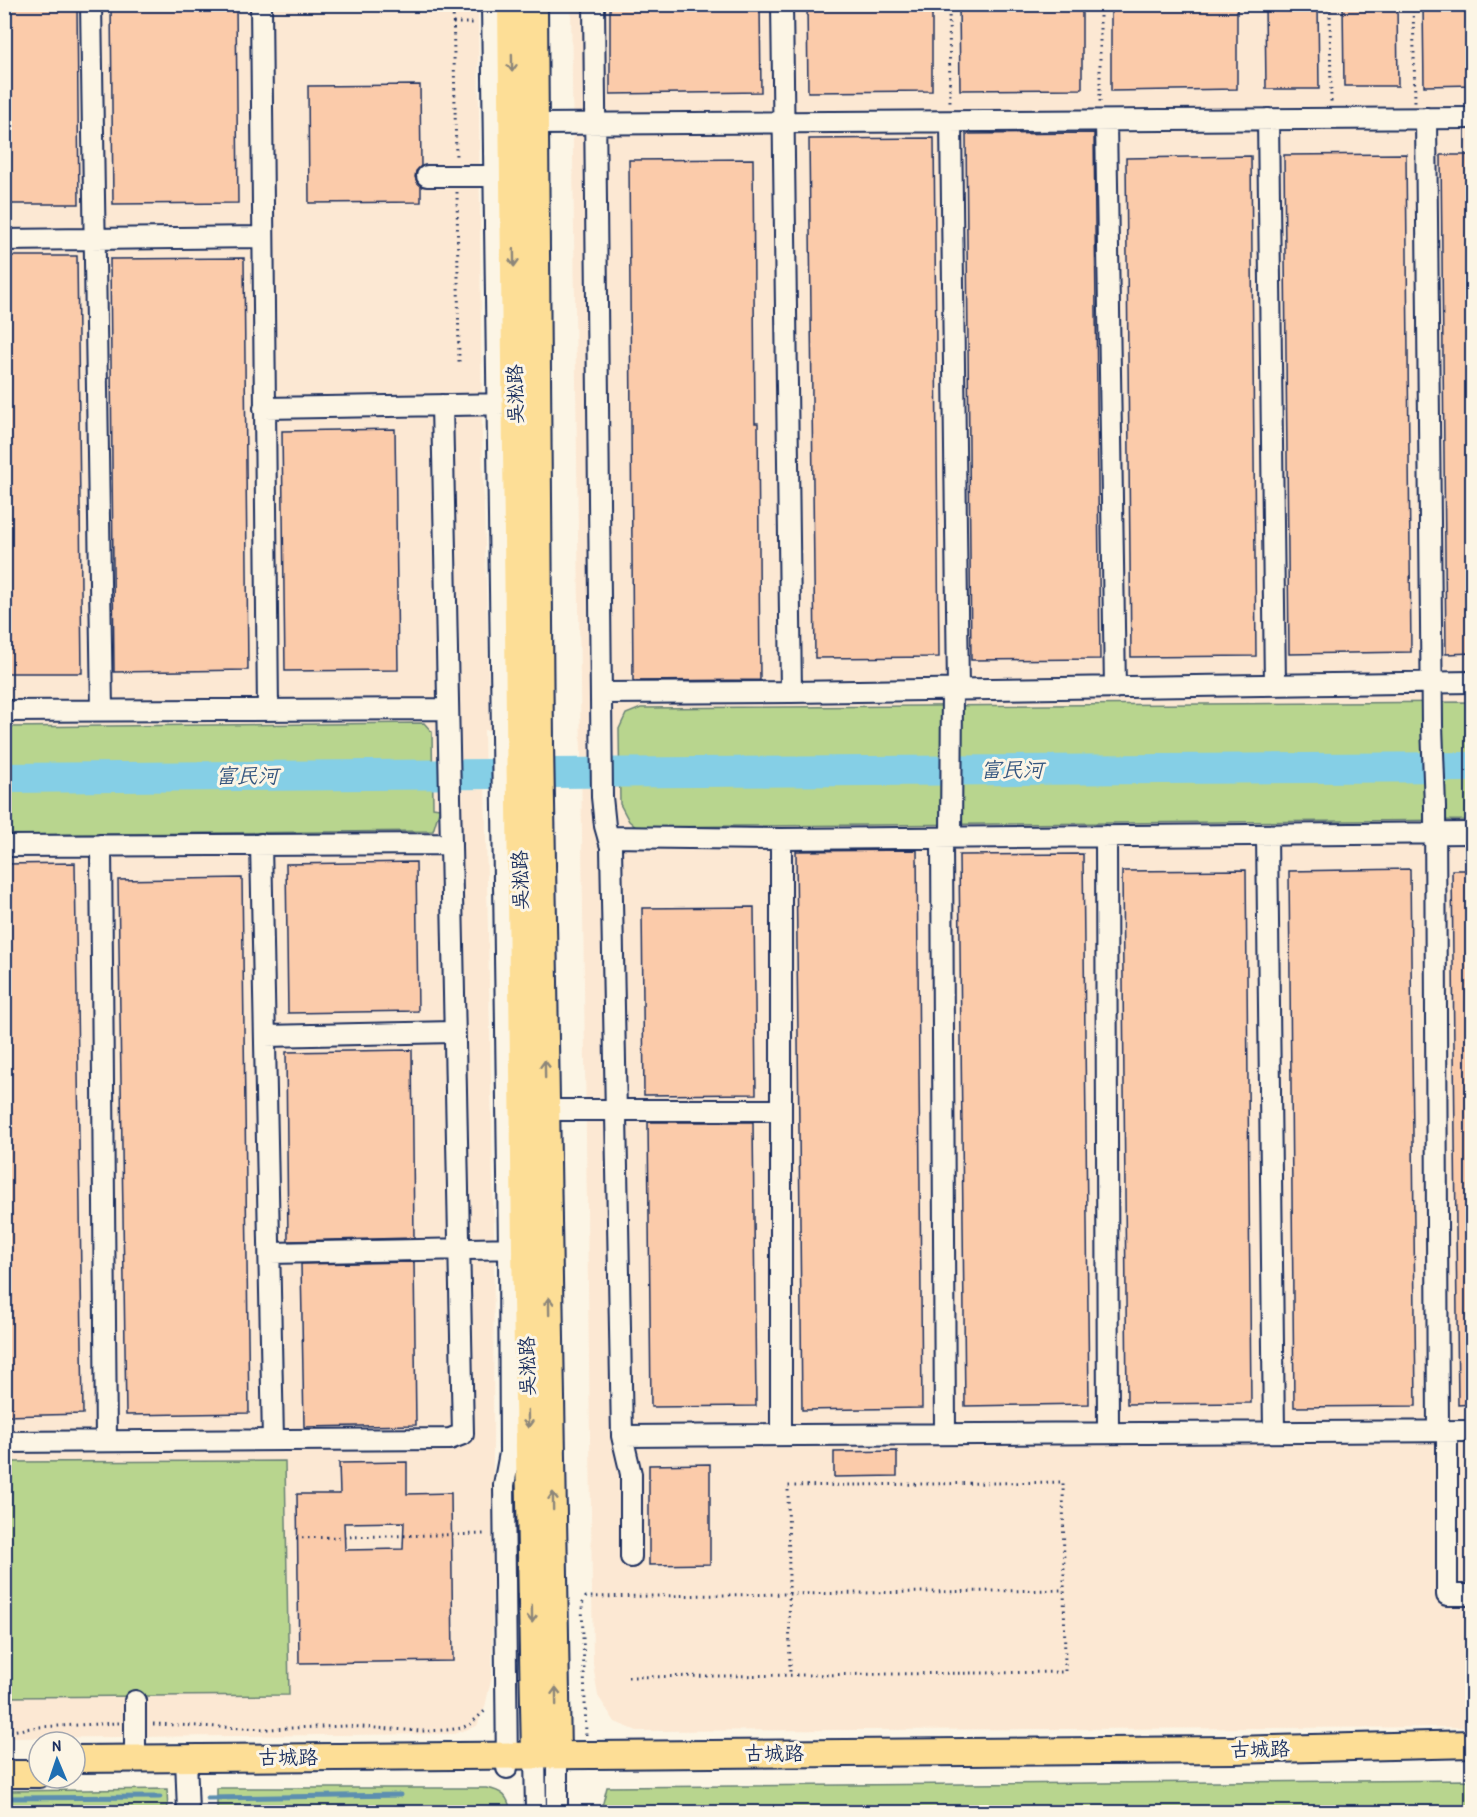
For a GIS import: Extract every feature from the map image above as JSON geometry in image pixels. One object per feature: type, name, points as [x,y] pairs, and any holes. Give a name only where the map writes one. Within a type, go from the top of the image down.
[{"type":"main road","name":"吴淞路","points":[[511,4],[527,1248],[546,1761]]},
{"type":"main road","name":"吴淞路","points":[[527,1248],[546,1110],[540,744],[516,404],[535,124],[534,4]]},
{"type":"main road","name":"古城路","points":[[546,1761],[587,1755],[1233,1750],[1473,1744]]},
{"type":"main road","name":"古城路","points":[[87,1772],[187,1765],[546,1761],[1473,1757]]},
{"type":"main road","points":[[4,1760],[27,1759]]},
{"type":"main road","name":"古城路","points":[[87,1759],[135,1759],[187,1765]]},
{"type":"main road","points":[[4,1774],[27,1774]]},
{"type":"street","points":[[91,4],[102,710]]},
{"type":"street","points":[[261,4],[268,710]]},
{"type":"street","points":[[264,408],[516,404],[494,176],[492,4]]},
{"type":"street","points":[[594,4],[602,797],[605,826],[611,847],[622,1436],[632,1474],[631,1557]]},
{"type":"street","points":[[782,4],[791,692]]},
{"type":"street","points":[[1420,118],[1435,807],[1442,1431],[1447,1595],[1473,1595]]},
{"type":"street","points":[[535,124],[1473,118]]},
{"type":"street","points":[[1268,119],[1275,685]]},
{"type":"street","points":[[1103,121],[1115,688]]},
{"type":"street","points":[[945,1434],[947,838],[952,807],[952,725],[955,690],[951,122]]},
{"type":"street","points":[[427,176],[494,176]]},
{"type":"street","points":[[4,240],[262,237]]},
{"type":"street","points":[[4,1442],[450,1439],[463,1434],[442,405]]},
{"type":"street","points":[[601,693],[1473,682]]},
{"type":"street","points":[[4,711],[448,709]]},
{"type":"street","points":[[608,837],[781,839],[1473,833]]},
{"type":"street","points":[[1268,835],[1274,1432]]},
{"type":"street","points":[[1106,836],[1108,1433]]},
{"type":"street","points":[[781,839],[781,1435]]},
{"type":"street","points":[[261,844],[273,1440]]},
{"type":"street","points":[[4,846],[451,844]]},
{"type":"street","points":[[101,845],[106,1441]]},
{"type":"street","points":[[266,1036],[454,1032]]},
{"type":"street","points":[[546,1110],[781,1110]]},
{"type":"street","points":[[270,1253],[527,1248],[510,1453],[504,1485],[507,1762]]},
{"type":"street","points":[[622,1436],[1473,1431]]},
{"type":"street","points":[[135,1701],[135,1759]]},
{"type":"street","points":[[536,1812],[546,1761]]},
{"type":"street","points":[[546,1761],[558,1812]]},
{"type":"street","points":[[187,1765],[188,1812]]},
{"type":"path","points":[[949,4],[951,122]]},
{"type":"path","points":[[1100,4],[1103,121]]},
{"type":"path","points":[[1330,4],[1331,119]]},
{"type":"path","points":[[1413,4],[1420,118]]},
{"type":"path","points":[[628,1677],[1065,1672],[1063,1482],[788,1485],[790,1675]]},
{"type":"path","points":[[296,1538],[505,1534]]},
{"type":"path","points":[[587,1755],[582,1604],[586,1597],[1064,1590]]},
{"type":"path","points":[[4,1732],[38,1727],[135,1723],[265,1729],[347,1726],[447,1731],[462,1728],[491,1706],[506,1702]]},
{"type":"shaded area","points":[[4,5],[478,5],[482,433],[490,730],[484,730],[494,1233],[492,1676],[485,1707],[477,1726],[454,1734],[87,1737],[87,1730],[27,1730],[27,1738],[5,1738]]},
{"type":"shaded area","points":[[571,5],[1472,5],[1472,1727],[637,1731],[615,1722],[598,1696],[593,1664]]},
{"type":"green space","points":[[1472,702],[1472,820],[636,827],[629,821],[620,804],[619,729],[626,714],[641,708]]},
{"type":"green space","points":[[424,723],[432,732],[433,807],[440,808],[433,831],[5,835],[5,727]]},
{"type":"green space","points":[[285,1461],[289,1695],[5,1697],[4,1462]]},
{"type":"green space","points":[[1472,1780],[1472,1812],[595,1812],[603,1803],[607,1787]]},
{"type":"green space","points":[[217,1788],[486,1788],[504,1795],[511,1812],[217,1812]]},
{"type":"green space","points":[[167,1789],[168,1812],[5,1812],[5,1791]]},
{"type":"building","points":[[4,4],[77,4],[79,204],[4,204]]},
{"type":"building","points":[[111,4],[236,4],[238,203],[113,204]]},
{"type":"building","points":[[610,4],[760,4],[761,92],[610,94]]},
{"type":"building","points":[[807,4],[932,4],[932,91],[808,92]]},
{"type":"building","points":[[959,4],[1082,4],[1082,89],[960,90]]},
{"type":"building","points":[[1111,4],[1237,4],[1237,89],[1111,91]]},
{"type":"building","points":[[1265,4],[1318,4],[1319,89],[1266,89]]},
{"type":"building","points":[[1343,4],[1397,4],[1398,86],[1344,86]]},
{"type":"building","points":[[1423,4],[1473,4],[1473,85],[1424,86]]},
{"type":"building","points":[[420,85],[421,166],[416,171],[415,177],[421,186],[421,202],[309,203],[308,86]]},
{"type":"building","points":[[1094,133],[1100,659],[971,660],[966,134]]},
{"type":"building","points":[[934,138],[939,657],[815,658],[809,139]]},
{"type":"building","points":[[1406,154],[1411,652],[1289,654],[1284,155]]},
{"type":"building","points":[[1441,155],[1473,155],[1473,653],[1446,654]]},
{"type":"building","points":[[1251,156],[1256,656],[1131,657],[1126,158]]},
{"type":"building","points":[[753,159],[760,680],[633,681],[629,160]]},
{"type":"building","points":[[4,256],[77,256],[82,673],[4,673]]},
{"type":"building","points":[[244,258],[248,670],[114,672],[110,259]]},
{"type":"building","points":[[395,429],[398,670],[285,671],[282,431]]},
{"type":"building","points":[[917,850],[922,1408],[802,1410],[796,851]]},
{"type":"building","points":[[1083,854],[1089,1404],[965,1406],[959,855]]},
{"type":"building","points":[[416,862],[418,1011],[288,1013],[286,864]]},
{"type":"building","points":[[75,863],[83,1414],[4,1416],[4,864]]},
{"type":"building","points":[[1410,869],[1416,1406],[1294,1407],[1289,871]]},
{"type":"building","points":[[1246,870],[1251,1403],[1127,1404],[1122,871]]},
{"type":"building","points":[[1452,870],[1473,870],[1473,1404],[1458,1405]]},
{"type":"building","points":[[242,878],[249,1413],[126,1415],[118,880]]},
{"type":"building","points":[[754,907],[756,1094],[644,1095],[642,908]]},
{"type":"building","points":[[412,1050],[414,1238],[288,1241],[286,1052]]},
{"type":"building","points":[[648,1122],[753,1122],[756,1406],[651,1407]]},
{"type":"building","points":[[414,1262],[416,1425],[304,1427],[301,1264]]},
{"type":"building","points":[[897,1451],[897,1476],[834,1477],[834,1452]]},
{"type":"building","points":[[407,1462],[407,1494],[451,1493],[453,1661],[299,1663],[297,1494],[340,1494],[339,1463]],"holes":[[[404,1522],[403,1549],[345,1550],[344,1523]]]},
{"type":"building","points":[[710,1464],[710,1564],[649,1565],[649,1465]]},
{"type":"waterway","name":"富民河","points":[[551,773],[1472,767]]},
{"type":"waterway","name":"富民河","points":[[4,778],[490,774]]},
{"type":"waterway","points":[[207,1798],[400,1795]]},
{"type":"waterway","points":[[4,1798],[160,1797]]}]
